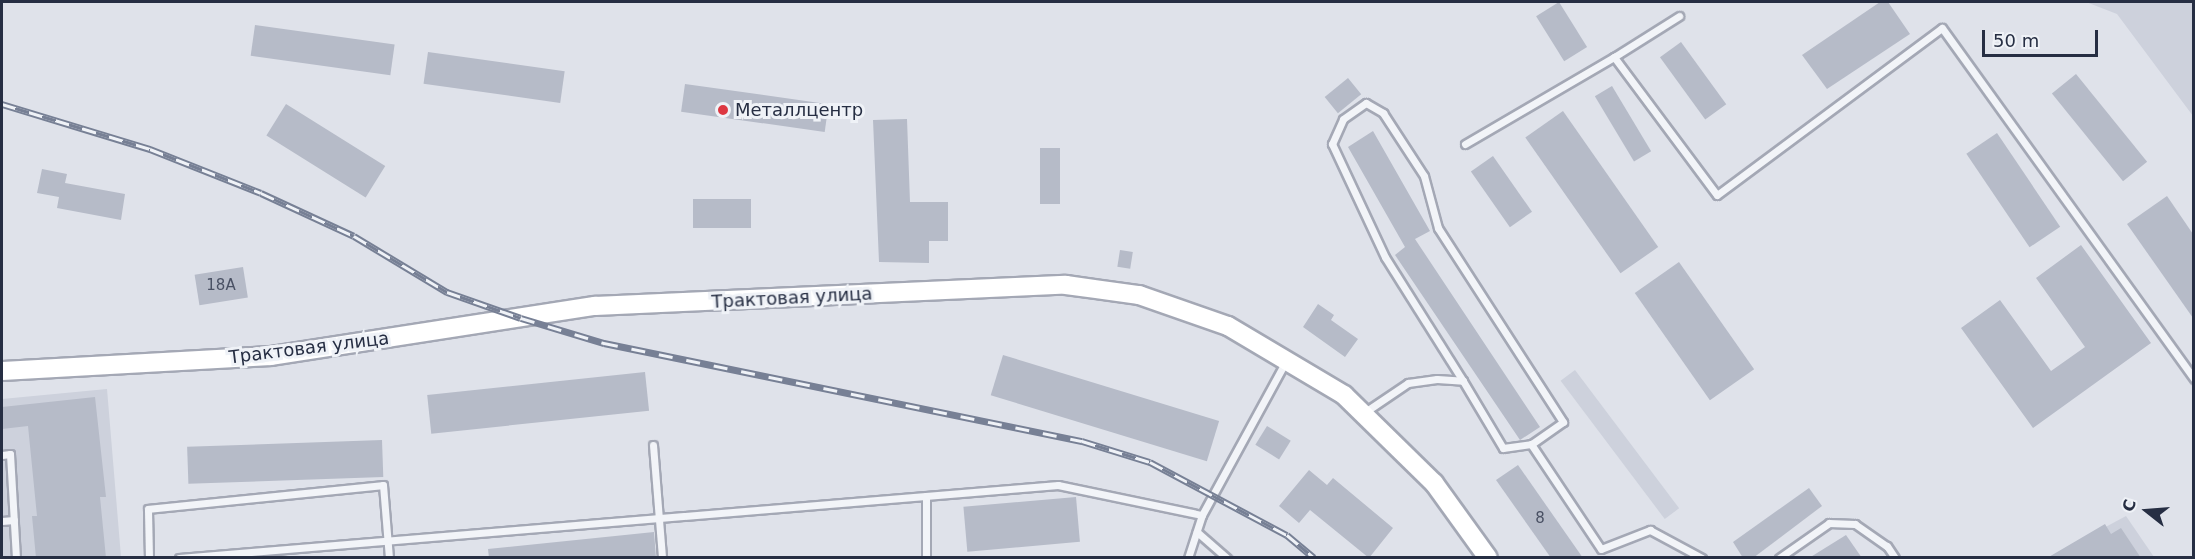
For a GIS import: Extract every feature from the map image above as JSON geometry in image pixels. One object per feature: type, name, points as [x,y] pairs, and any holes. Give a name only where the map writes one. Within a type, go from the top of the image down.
[{"type":"main road","name":"Трактовая улица","points":[[2,371],[271,356],[595,306],[1066,285],[1150,299],[1228,326],[1287,361],[1365,412],[1434,483],[1488,558]]},
{"type":"lane","points":[[1465,144],[1614,57],[1679,16]]},
{"type":"lane","points":[[1614,57],[1718,195],[1942,28],[2193,379]]},
{"type":"lane","points":[[1366,103],[1383,113],[1424,176],[1438,228],[1563,423],[1531,444],[1503,448],[1385,257],[1332,144],[1343,119],[1366,103]]},
{"type":"lane","points":[[1188,558],[1202,515],[1287,361]]},
{"type":"lane","points":[[1365,412],[1408,383],[1437,379],[1463,381]]},
{"type":"lane","points":[[1531,444],[1601,549],[1650,530],[1702,558]]},
{"type":"lane","points":[[653,445],[657,518],[662,558]]},
{"type":"lane","points":[[2,455],[10,454],[16,558]]},
{"type":"lane","points":[[149,558],[148,509],[383,485],[389,558]]},
{"type":"lane","points":[[179,558],[1058,485],[1202,515]]},
{"type":"lane","points":[[926,496],[926,558]]},
{"type":"lane","points":[[2,521],[14,520]]},
{"type":"lane","points":[[1779,558],[1829,523],[1856,524],[1887,546],[1895,558]]},
{"type":"lane","points":[[1197,532],[1227,558]]},
{"type":"shaded area","points":[[2086,2],[2193,2],[2193,116],[2117,14]]},
{"type":"shaded area","points":[[1575,370],[1679,508],[1665,519],[1561,381]]},
{"type":"shaded area","points":[[107,389],[121,557],[2,558],[2,399]]},
{"type":"shaded area","points":[[2126,516],[2154,557],[2048,558]]},
{"type":"building","points":[[1559,2],[1587,47],[1564,61],[1536,16]]},
{"type":"building","points":[[1880,2],[1888,2],[1910,34],[1827,89],[1802,55]]},
{"type":"building","points":[[255,25],[395,45],[390,75],[251,56]]},
{"type":"building","points":[[1681,42],[1726,104],[1705,120],[1660,57]]},
{"type":"building","points":[[428,52],[565,71],[560,103],[424,84]]},
{"type":"building","points":[[2076,74],[2147,162],[2123,181],[2052,94]]},
{"type":"building","points":[[1348,78],[1361,94],[1338,113],[1325,97]]},
{"type":"building","points":[[685,84],[829,104],[825,132],[681,112]]},
{"type":"building","points":[[1612,86],[1651,151],[1634,161],[1595,96]]},
{"type":"building","points":[[286,104],[385,166],[366,197],[266,135]]},
{"type":"building","points":[[1563,111],[1658,247],[1621,273],[1525,137]]},
{"type":"building","points":[[907,119],[910,202],[948,202],[948,241],[929,241],[929,263],[879,262],[873,120]]},
{"type":"building","points":[[1373,131],[1430,231],[1415,239],[1540,427],[1520,440],[1395,255],[1405,247],[1348,147]]},
{"type":"building","points":[[1997,133],[2060,227],[2030,247],[1966,154]]},
{"type":"building","points":[[1040,148],[1060,148],[1060,204],[1040,204]]},
{"type":"building","points":[[1493,156],[1532,212],[1510,227],[1471,171]]},
{"type":"building","points":[[42,169],[67,174],[65,183],[125,194],[121,220],[57,208],[59,197],[37,193]]},
{"type":"building","points":[[2167,196],[2193,234],[2193,318],[2127,224]]},
{"type":"building","points":[[693,199],[751,199],[751,228],[693,228]]},
{"type":"building","points":[[2081,245],[2151,343],[2033,428],[1961,328],[2000,300],[2051,371],[2085,347],[2036,278]]},
{"type":"building","points":[[1120,250],[1133,252],[1130,269],[1117,267]]},
{"type":"building","points":[[1679,262],[1754,369],[1710,400],[1635,293]]},
{"type":"building","points":[[243,267],[248,298],[199,305],[195,275]]},
{"type":"building","points":[[1318,304],[1334,315],[1331,320],[1358,339],[1345,357],[1303,327]]},
{"type":"building","points":[[1003,355],[1219,421],[1207,461],[991,395]]},
{"type":"building","points":[[645,372],[649,411],[431,434],[427,395]]},
{"type":"building","points":[[95,397],[106,497],[100,497],[106,558],[36,558],[32,516],[37,516],[28,426],[2,429],[2,407]]},
{"type":"building","points":[[1267,426],[1291,441],[1279,459],[1255,445]]},
{"type":"building","points":[[382,440],[383,477],[188,484],[187,447]]},
{"type":"building","points":[[1518,465],[1583,558],[1551,558],[1496,480]]},
{"type":"building","points":[[1309,470],[1327,485],[1333,478],[1393,528],[1369,558],[1310,510],[1299,523],[1279,506]]},
{"type":"building","points":[[1809,488],[1822,506],[1753,558],[1743,558],[1733,542]]},
{"type":"building","points":[[1076,497],[1080,542],[967,552],[963,507]]},
{"type":"building","points":[[2105,524],[2111,534],[2121,528],[2141,558],[2047,558]]},
{"type":"building","points":[[654,532],[656,558],[489,558],[488,549]]},
{"type":"building","points":[[1846,535],[1862,558],[1809,558]]},
{"type":"railway","points":[[2,104],[150,149],[261,193],[354,236],[447,292],[521,318],[604,343],[1082,441],[1150,462],[1287,535],[1314,558]]},
{"type":"place","name":"Металлцентр","points":[[723,110]]}]
